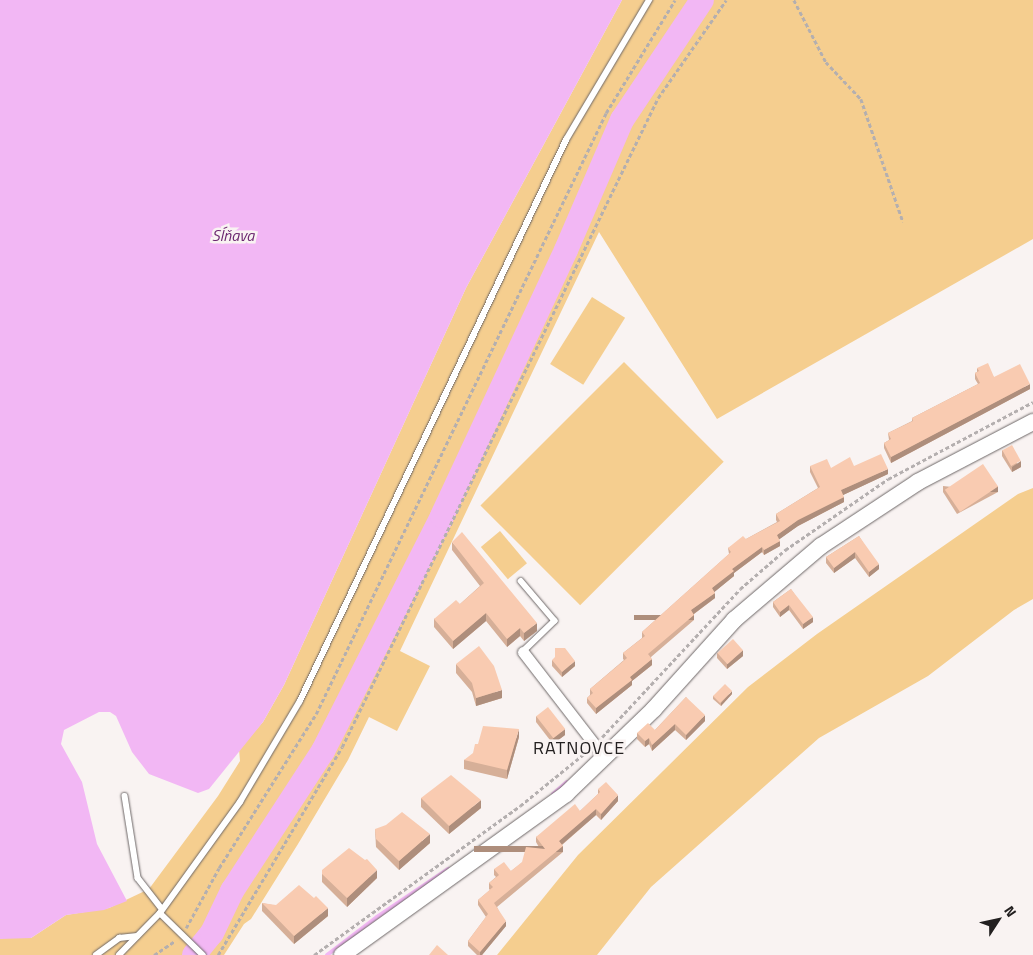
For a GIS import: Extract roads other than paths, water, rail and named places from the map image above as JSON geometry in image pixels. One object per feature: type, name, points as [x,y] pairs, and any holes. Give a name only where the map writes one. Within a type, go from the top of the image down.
[{"type":"main road","points":[[342,955],[540,815],[605,758],[734,620],[821,546],[918,482],[1033,422]]},
{"type":"street","points":[[523,652],[605,758]]},
{"type":"lane","points":[[118,955],[161,911],[240,802],[300,701],[566,140],[649,0]]},
{"type":"lane","points":[[521,581],[555,621],[523,652]]},
{"type":"lane","points":[[125,796],[138,878],[161,911],[182,936],[203,955]]},
{"type":"lane","points":[[96,955],[120,938],[137,936]]},
{"type":"water","name":"Sĺňava","points":[[0,0],[622,0],[466,288],[284,685],[263,722],[209,789],[198,793],[149,774],[132,752],[116,716],[110,712],[99,712],[64,730],[61,744],[82,782],[97,844],[127,901],[104,910],[66,915],[31,938],[0,939]]},
{"type":"waterway","points":[[194,955],[212,933],[232,891],[323,751],[442,516],[566,250],[622,120],[702,0]]},
{"type":"waterway","points":[[553,794],[567,782]]},
{"type":"waterway","points":[[327,955],[377,917],[448,869]]},
{"type":"waterway","points":[[207,940],[213,944]]},
{"type":"district","name":"RATNOVCE","points":[[579,748]]}]
